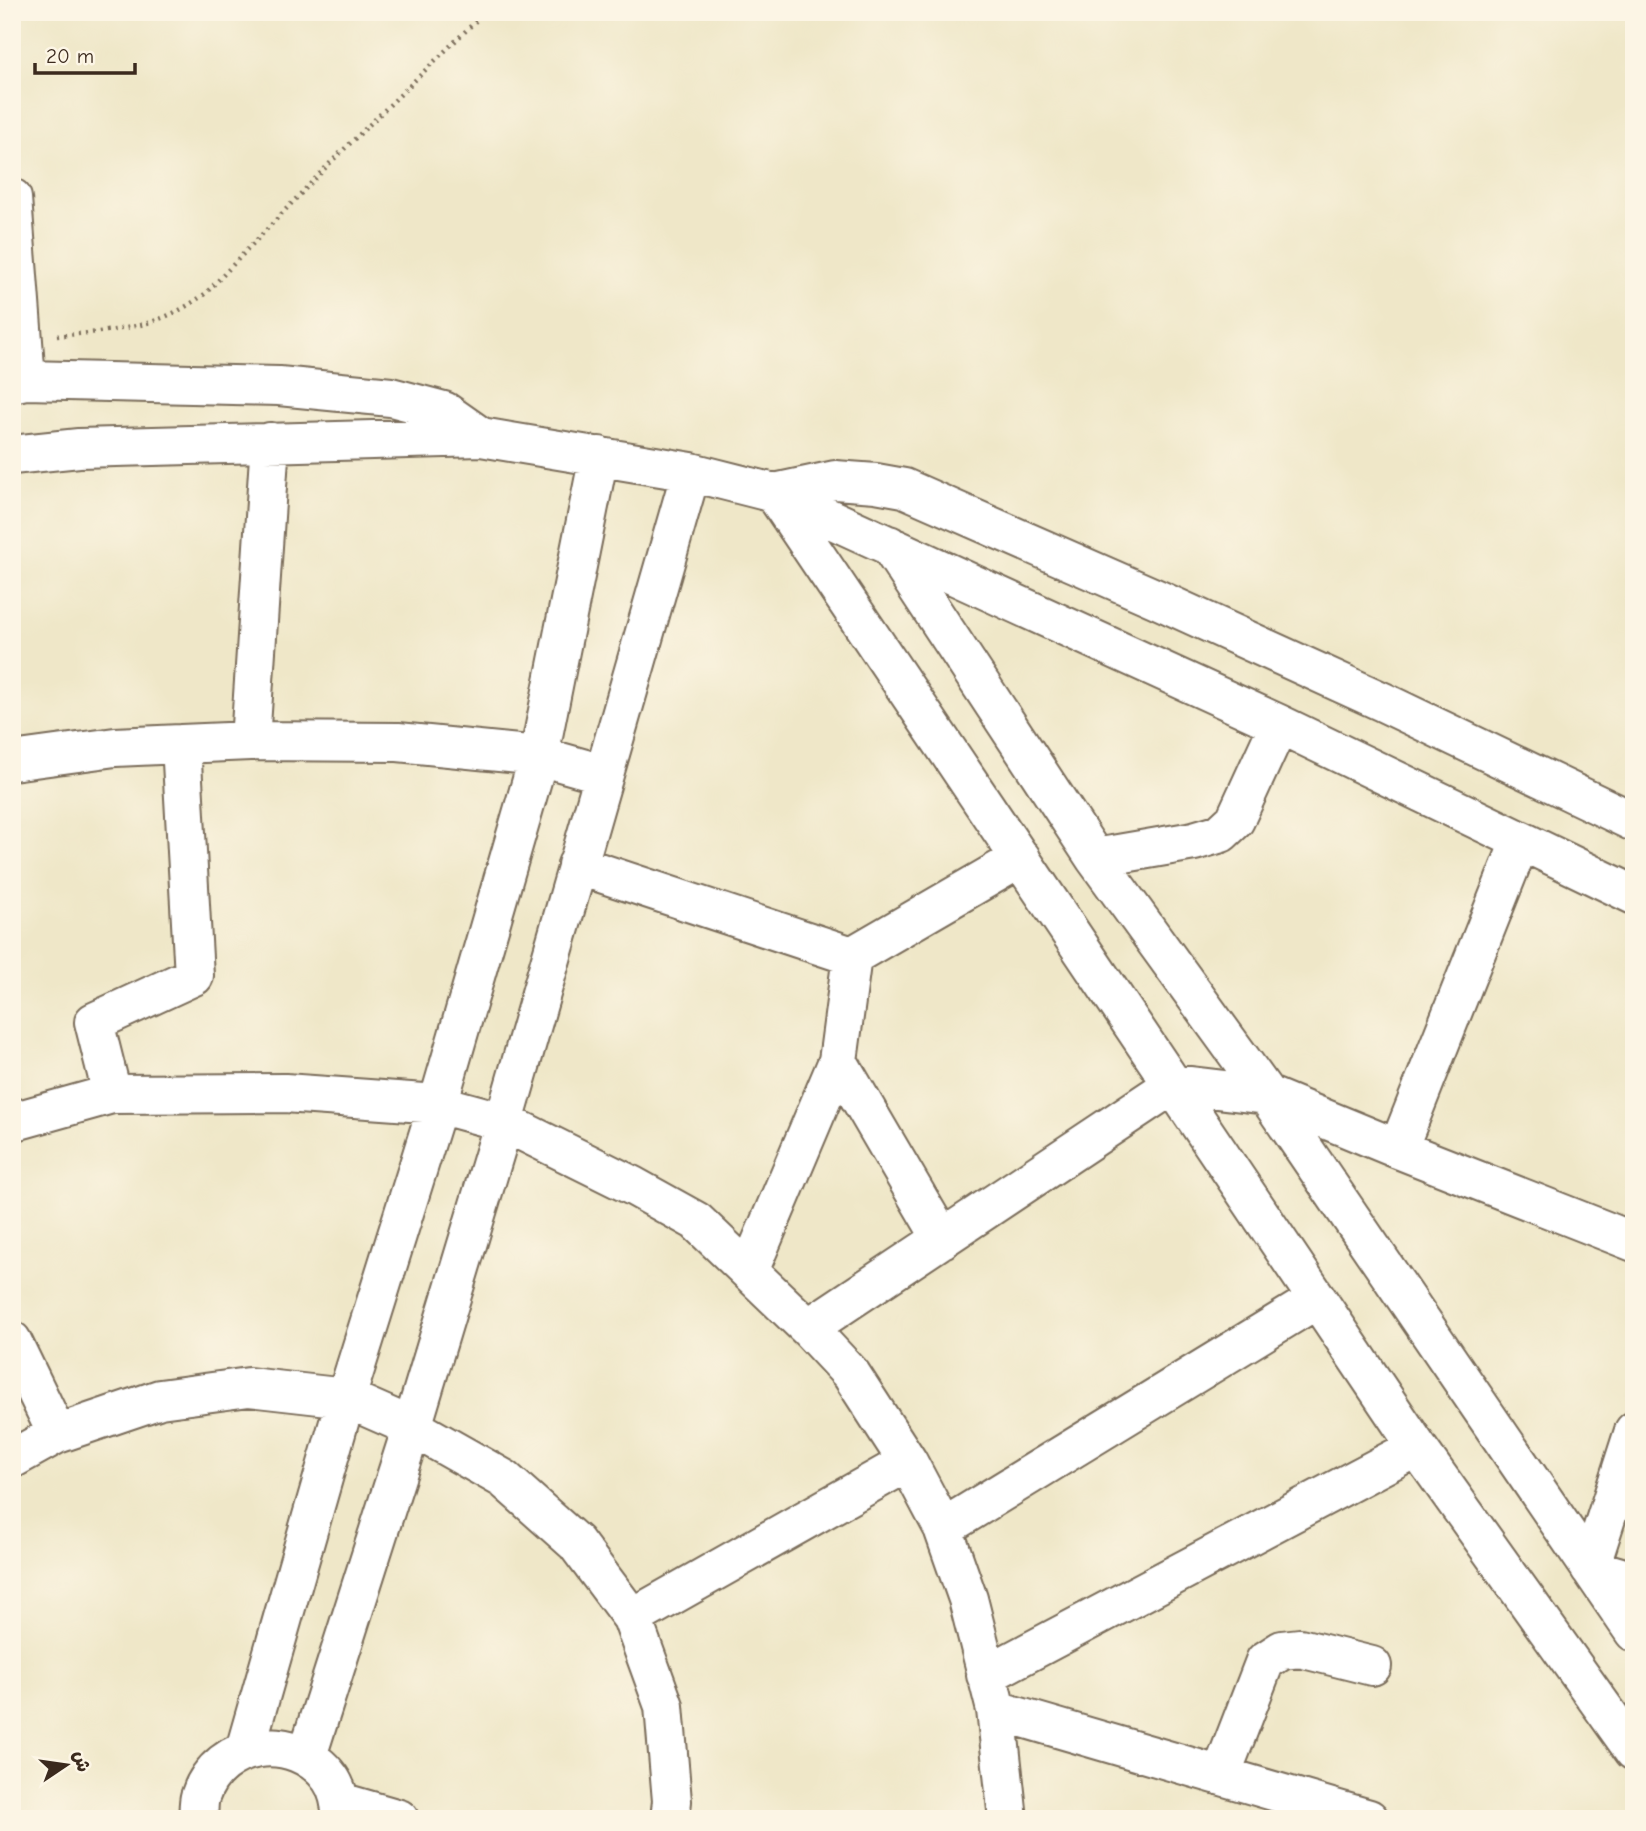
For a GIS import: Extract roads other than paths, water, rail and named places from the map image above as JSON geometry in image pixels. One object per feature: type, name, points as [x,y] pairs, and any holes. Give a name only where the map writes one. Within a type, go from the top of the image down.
[{"type":"street","points":[[12,198],[21,339],[19,381],[279,386],[390,397],[443,411],[481,437]]},
{"type":"street","points":[[12,456],[79,448],[481,437],[691,472],[774,492],[1279,724],[1634,895]]},
{"type":"street","points":[[250,741],[270,442]]},
{"type":"street","points":[[245,1750],[346,1398],[438,1104],[539,756],[598,456]]},
{"type":"street","points":[[307,1756],[412,1427],[691,472]]},
{"type":"street","points":[[774,492],[835,480],[904,488],[1157,598],[1634,822]]},
{"type":"street","points":[[774,492],[1417,1447],[1634,1751]]},
{"type":"street","points":[[889,545],[1095,858],[1266,1095],[1634,1632]]},
{"type":"street","points":[[1095,858],[1194,841],[1221,832],[1235,820],[1279,724]]},
{"type":"street","points":[[12,761],[115,747],[250,741],[398,742],[539,756],[603,774]]},
{"type":"street","points":[[111,1094],[94,1022],[194,976],[181,744]]},
{"type":"street","points":[[1398,1149],[1520,842]]},
{"type":"street","points":[[577,865],[852,956],[1021,858]]},
{"type":"street","points":[[749,1271],[838,1061],[852,956]]},
{"type":"street","points":[[838,1061],[942,1239]]},
{"type":"street","points":[[808,1328],[1174,1084],[1266,1095],[1634,1242]]},
{"type":"street","points":[[12,1122],[111,1094],[285,1093],[438,1104],[503,1122],[633,1186],[696,1221],[808,1328],[851,1374],[908,1462],[943,1528],[968,1599],[991,1693],[1008,1819]]},
{"type":"street","points":[[943,1528],[1317,1299]]},
{"type":"street","points":[[12,1341],[57,1434]]},
{"type":"street","points":[[12,1459],[57,1434],[160,1399],[249,1387],[346,1398],[412,1427],[504,1479],[576,1543],[632,1618],[664,1706],[672,1801],[670,1819]]},
{"type":"street","points":[[1590,1568],[1634,1431]]},
{"type":"street","points":[[991,1693],[1417,1447]]},
{"type":"street","points":[[632,1618],[908,1462]]},
{"type":"street","points":[[1590,1568],[1634,1581]]},
{"type":"street","points":[[1220,1775],[1265,1661],[1282,1650],[1300,1648],[1372,1666]]},
{"type":"street","points":[[991,1693],[1220,1775],[1369,1819]]},
{"type":"street","points":[[198,1819],[200,1798],[211,1775],[223,1763],[245,1750],[258,1747],[284,1747],[307,1756],[330,1778],[341,1810],[399,1819]]}]
